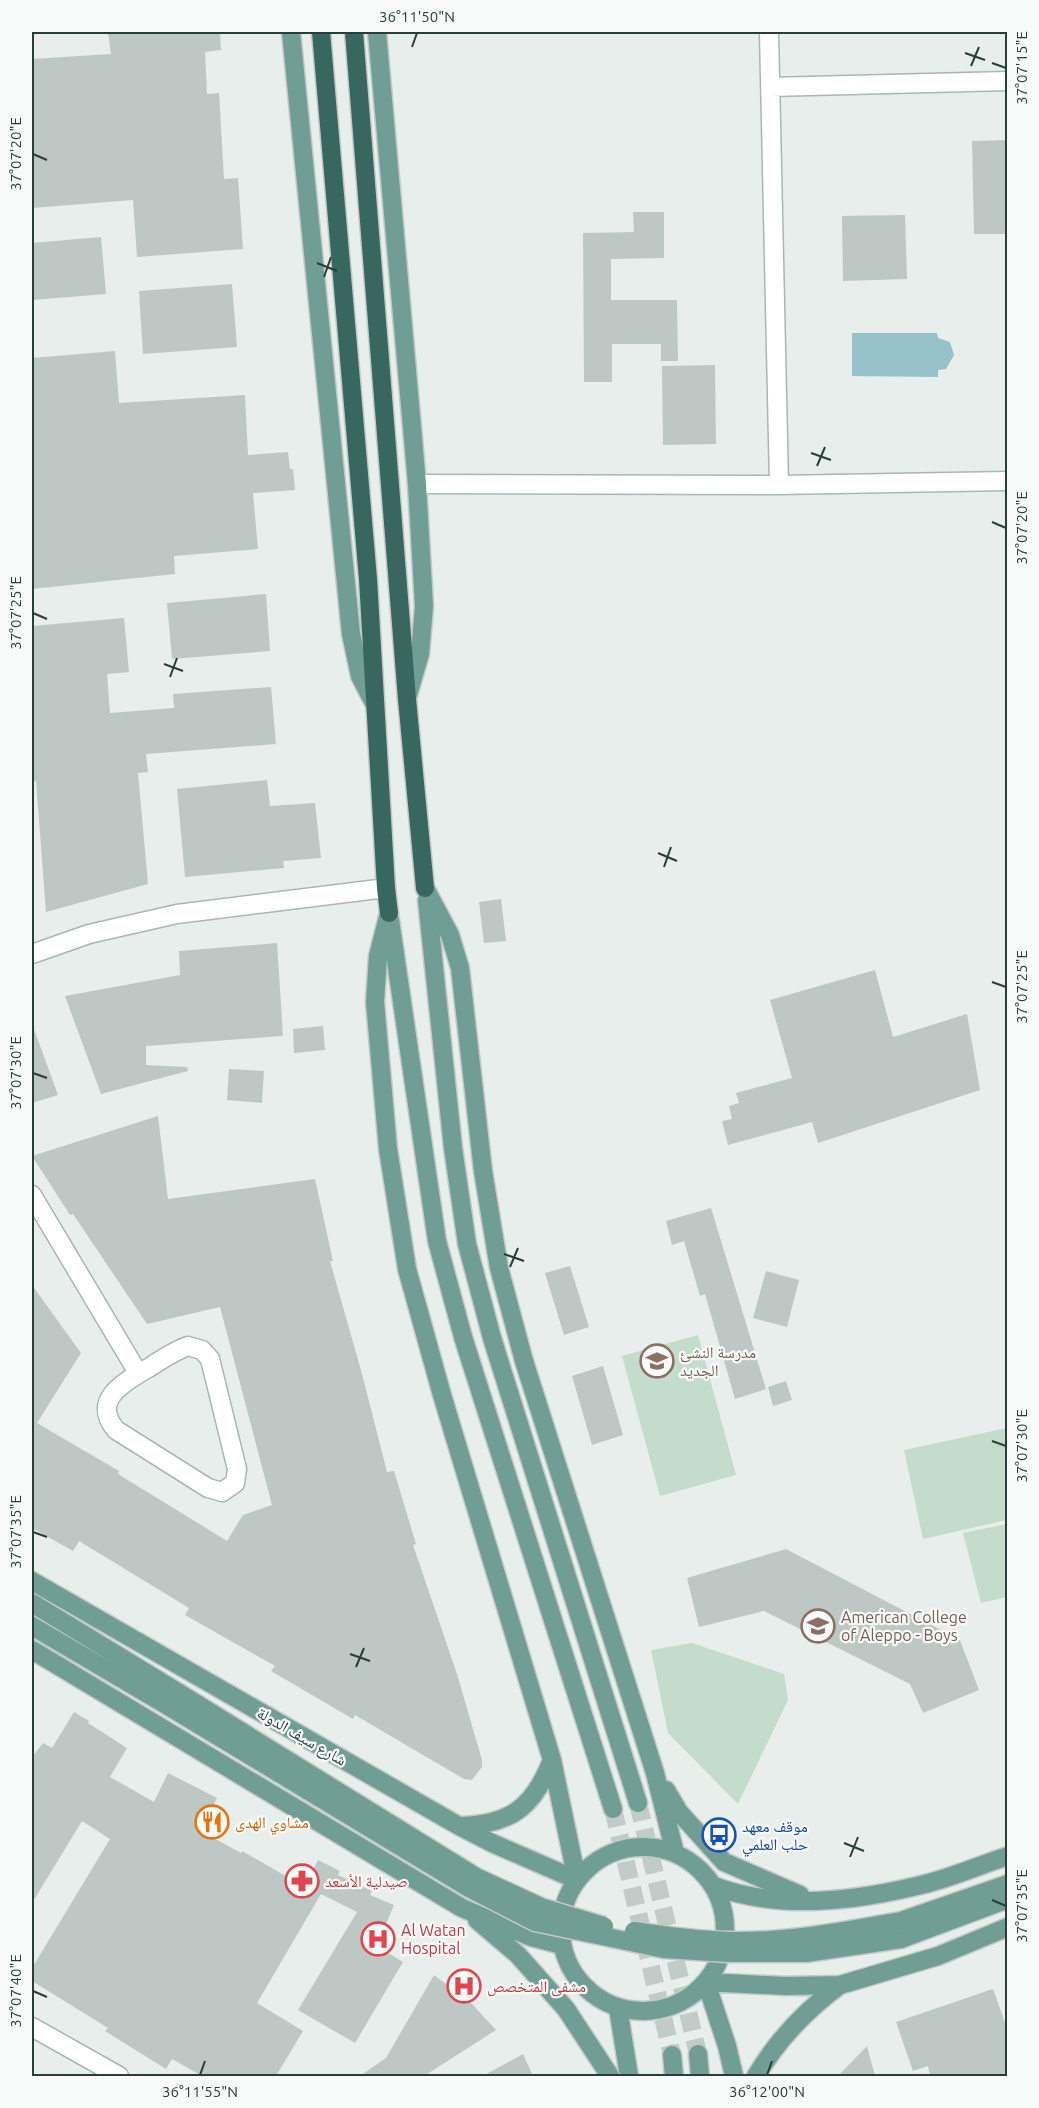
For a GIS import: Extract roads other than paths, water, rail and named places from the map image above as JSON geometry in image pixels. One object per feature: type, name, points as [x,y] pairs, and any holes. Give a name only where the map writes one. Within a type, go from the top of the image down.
[{"type":"highway","points":[[321,32],[368,579],[389,913]]},
{"type":"highway","points":[[354,32],[407,699],[425,888]]},
{"type":"main road","points":[[291,32],[351,634],[360,676],[374,703]]},
{"type":"main road","points":[[377,32],[417,484],[424,606],[420,654],[407,699]]},
{"type":"main road","points":[[425,888],[450,935],[460,968],[483,1171],[499,1268],[524,1361],[655,1773],[675,1853]]},
{"type":"main road","points":[[425,888],[453,1148],[467,1244],[492,1338],[638,1803]]},
{"type":"main road","points":[[389,913],[378,956],[375,1002],[388,1149],[407,1269],[442,1395],[552,1760],[577,1880]]},
{"type":"main road","points":[[389,913],[437,1241],[463,1337],[613,1809]]},
{"type":"main road","name":"شارع سيف الدولة","points":[[32,1581],[459,1826],[577,1880]]},
{"type":"main road","points":[[32,1603],[173,1700]]},
{"type":"main road","points":[[32,1626],[173,1700],[476,1877],[541,1907],[607,1927],[668,1936],[732,1941],[901,1930],[1008,1899]]},
{"type":"main road","points":[[32,1650],[462,1908],[531,1937],[562,1945]]},
{"type":"main road","points":[[459,1826],[484,1825],[507,1817],[527,1803],[543,1783],[552,1760]]},
{"type":"main road","points":[[655,1773],[679,1812],[724,1862],[814,1901]]},
{"type":"main road","points":[[639,1846],[675,1853],[704,1872],[714,1886],[722,1905],[726,1925],[724,1946],[717,1965],[706,1982],[688,1998],[666,2008],[642,2011],[618,2008],[598,1998],[582,1984],[570,1966],[562,1945],[561,1928],[568,1895],[577,1880],[590,1867],[604,1856],[621,1849],[639,1846]]},
{"type":"main road","points":[[714,1886],[737,1895],[839,1901],[926,1884],[1008,1856]]},
{"type":"main road","points":[[901,1930],[1008,1884]]},
{"type":"main road","points":[[462,1908],[518,1955],[566,2009],[610,2076]]},
{"type":"main road","points":[[706,1982],[785,1986],[840,1984],[938,1956],[1008,1927]]},
{"type":"main road","points":[[706,1982],[727,2046],[734,2076]]},
{"type":"main road","points":[[756,2076],[782,2039],[800,2019],[840,1984]]},
{"type":"main road","points":[[618,2008],[629,2076]]},
{"type":"main road","points":[[698,2054],[700,2076]]},
{"type":"main road","points":[[672,2055],[674,2076]]},
{"type":"street","points":[[769,32],[778,485]]},
{"type":"street","points":[[770,87],[1008,81]]},
{"type":"street","points":[[417,484],[778,485],[1008,481]]},
{"type":"street","points":[[32,954],[89,934],[177,914],[386,888]]},
{"type":"street","points":[[32,1195],[138,1373]]},
{"type":"street","points":[[188,1346],[196,1348],[210,1359],[237,1469],[235,1483],[230,1488],[222,1492],[208,1488],[110,1424],[107,1415],[110,1397],[115,1390],[138,1373],[188,1346]]},
{"type":"street","points":[[32,2027],[119,2076]]},
{"type":"water","points":[[852,333],[937,333],[938,338],[950,342],[954,355],[946,369],[938,370],[938,377],[852,376]]},
{"type":"tunnel","points":[[638,1803],[698,2054]]},
{"type":"tunnel","points":[[613,1809],[672,2055]]},
{"type":"place","name":"مدرسة النشئ الجديد","points":[[657,1361]]},
{"type":"place","name":"American College of Aleppo - Boys","points":[[818,1626]]},
{"type":"place","name":"مشاوي الهدى","points":[[212,1822]]},
{"type":"place","name":"موقف معهد حلب العلمي","points":[[719,1835]]},
{"type":"place","name":"صيدلية الأسعد","points":[[302,1881]]},
{"type":"place","name":"Al Watan Hospital","points":[[378,1939]]},
{"type":"place","name":"مشفى المتخصص","points":[[464,1986]]}]
